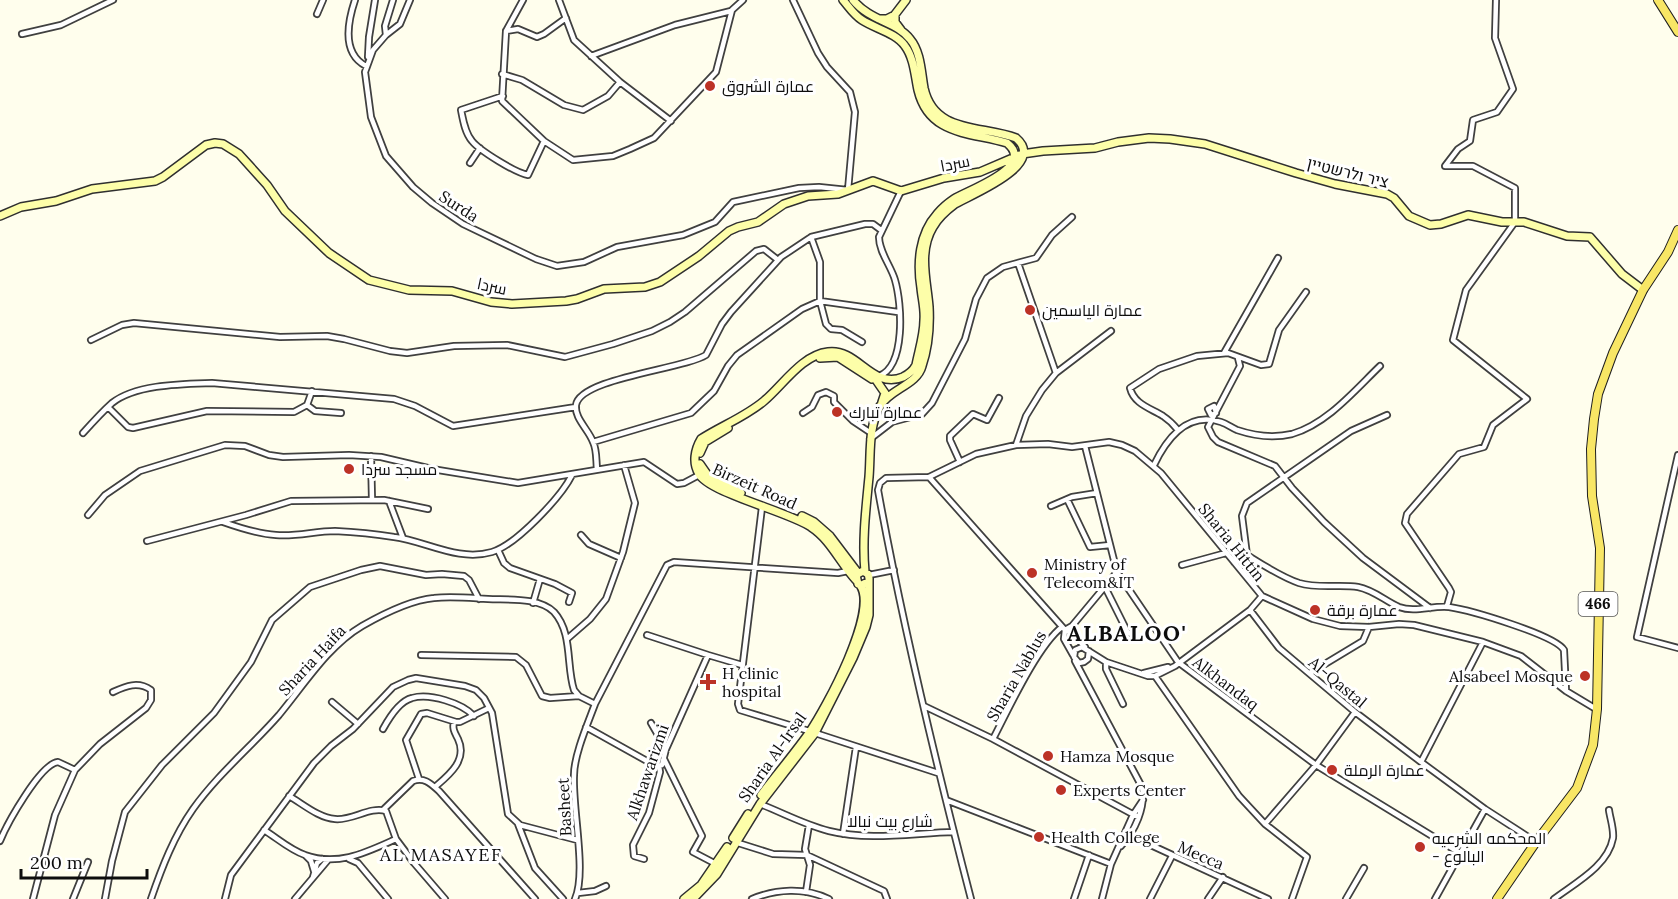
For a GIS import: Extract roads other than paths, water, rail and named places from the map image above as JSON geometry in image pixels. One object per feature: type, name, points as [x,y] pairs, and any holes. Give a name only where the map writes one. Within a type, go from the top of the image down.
[{"type":"main road","points":[[843,0],[862,20],[903,32]]},
{"type":"main road","points":[[853,0],[905,45],[925,108],[934,118],[952,131],[1007,143],[1018,155]]},
{"type":"main road","points":[[885,28],[906,0]]},
{"type":"main road","points":[[1658,0],[1678,32]]},
{"type":"main road","points":[[874,18],[882,20],[895,15]]},
{"type":"main road","points":[[895,15],[895,22],[915,48],[925,91],[940,114],[958,126],[1012,137],[1043,151]]},
{"type":"main road","name":"ציר ולרשטיין","points":[[1018,155],[1095,148],[1118,142],[1170,138],[1205,144],[1335,184],[1387,194],[1394,198],[1409,216],[1421,223],[1441,224],[1468,215],[1502,222],[1536,225],[1567,236],[1590,237],[1623,274],[1643,290]]},
{"type":"main road","points":[[1018,165],[1021,143]]},
{"type":"main road","name":"سردا","points":[[0,216],[21,207],[56,201],[92,189],[155,181],[164,177],[206,145],[223,144],[239,154],[267,185],[285,211],[329,253],[369,280],[409,290],[452,291],[491,302],[512,304],[566,301],[604,289],[645,287],[660,282],[699,256],[729,231],[758,222],[784,204],[802,198],[838,194],[873,181],[901,191],[944,178],[980,172],[1018,155]]},
{"type":"main road","points":[[881,404],[916,376],[922,368],[929,320],[925,262],[928,239],[933,228],[954,205],[1002,180],[1018,165],[1043,151]]},
{"type":"main road","points":[[876,376],[887,380],[898,379],[909,374],[916,365],[925,319],[919,269],[926,228],[946,205],[998,177],[1018,155]]},
{"type":"main road","name":"466","points":[[1497,899],[1576,788],[1593,746],[1597,709],[1600,548],[1592,496],[1591,449],[1598,394],[1613,353],[1643,290],[1668,252],[1678,230]]},
{"type":"main road","points":[[865,577],[830,536],[814,522],[713,480],[701,473],[699,459],[705,442],[759,410],[790,378],[813,362],[831,356],[838,357],[872,380],[876,376]]},
{"type":"main road","points":[[865,577],[864,522],[871,436],[885,393],[876,380],[876,376]]},
{"type":"main road","name":"Birzeit Road","points":[[701,473],[717,487],[814,528],[831,546],[848,571],[865,577]]},
{"type":"main road","points":[[865,561],[868,571],[865,577]]},
{"type":"main road","name":"Sharia Al-Irsal","points":[[684,899],[701,885],[758,803],[812,732],[866,627],[869,615],[865,577]]},
{"type":"main road","name":"Sharia Al-Irsal","points":[[693,899],[717,874],[758,803]]},
{"type":"street","points":[[22,34],[61,25],[113,0]]},
{"type":"street","points":[[317,14],[323,0]]},
{"type":"street","points":[[355,0],[348,34],[349,44],[356,58],[366,66]]},
{"type":"street","points":[[368,59],[375,0]]},
{"type":"street","points":[[386,35],[385,26],[393,0]]},
{"type":"street","name":"Surda","points":[[410,0],[400,24],[373,50],[366,66],[370,117],[386,156],[412,187],[463,224],[545,263],[569,265],[584,262],[617,247],[677,237],[721,217],[733,202],[799,188],[848,190]]},
{"type":"street","points":[[523,0],[506,32],[502,101],[544,141],[573,160],[613,156],[654,138],[716,72],[732,10]]},
{"type":"street","points":[[559,0],[574,40],[620,82],[671,121]]},
{"type":"street","points":[[591,56],[668,27],[732,10],[743,0]]},
{"type":"street","points":[[793,0],[818,53],[827,67],[850,92],[855,112],[848,190]]},
{"type":"street","points":[[1447,606],[1450,592],[1445,579],[1404,523],[1407,514],[1459,454],[1484,447],[1493,425],[1527,399],[1453,340],[1466,290],[1515,222],[1515,188],[1473,166],[1445,166],[1458,149],[1470,141],[1473,120],[1497,112],[1513,89],[1495,38],[1496,0]]},
{"type":"street","points":[[506,32],[519,29],[537,37],[566,18]]},
{"type":"street","points":[[502,74],[522,80],[564,105],[583,110],[608,96],[620,82]]},
{"type":"street","points":[[503,96],[461,110],[465,129],[472,141],[518,173],[528,175],[544,141]]},
{"type":"street","points":[[470,163],[480,148]]},
{"type":"street","points":[[876,376],[887,371],[894,362],[899,337],[896,282],[878,240],[901,191]]},
{"type":"street","points":[[803,413],[812,407],[818,395],[826,393],[834,396],[834,402],[871,436],[892,422],[922,414],[932,403],[965,339],[981,286],[994,272],[1036,258],[1052,235],[1072,218]]},
{"type":"street","points":[[597,469],[593,442],[579,419],[576,407],[581,395],[593,388],[706,355],[727,318],[778,260],[811,237],[865,224],[873,224],[881,230]]},
{"type":"street","points":[[811,237],[820,262],[820,302],[828,327],[842,330],[862,342]]},
{"type":"street","points":[[91,340],[134,323],[280,337],[327,336],[407,353],[454,346],[507,345],[565,357],[633,338],[670,322],[685,312],[756,251],[764,249],[778,260]]},
{"type":"street","points":[[1224,353],[1278,258]]},
{"type":"street","points":[[1018,263],[1056,373]]},
{"type":"street","points":[[1178,430],[1164,417],[1148,409],[1132,396],[1130,388],[1159,369],[1187,358],[1224,353],[1265,366],[1269,364],[1279,330],[1306,292]]},
{"type":"street","points":[[593,442],[691,413],[714,391],[737,355],[802,309],[820,302],[898,312]]},
{"type":"street","points":[[1016,445],[1026,416],[1056,373],[1112,331]]},
{"type":"street","points":[[1238,358],[1240,366]]},
{"type":"street","points":[[1251,362],[1240,366],[1208,427],[1209,431],[1218,442],[1270,463],[1324,522],[1363,558],[1430,608]]},
{"type":"street","points":[[1154,465],[1168,439],[1178,430],[1199,422],[1220,422],[1236,430],[1264,436],[1301,431],[1332,411],[1380,366]]},
{"type":"street","points":[[83,433],[118,399],[136,391],[212,383],[380,397],[406,402],[453,426],[576,407]]},
{"type":"street","points":[[108,407],[128,427],[133,428],[199,412],[229,410],[289,413],[307,405],[312,391]]},
{"type":"street","points":[[960,462],[950,440],[951,436],[973,414],[987,420],[999,398]]},
{"type":"street","points":[[1199,422],[1211,406],[1223,400]]},
{"type":"street","points":[[307,405],[315,411],[341,412]]},
{"type":"street","points":[[1211,406],[1216,408],[1216,417],[1220,422]]},
{"type":"street","points":[[1208,413],[1212,415],[1216,413]]},
{"type":"street","points":[[1208,413],[1211,421]]},
{"type":"street","points":[[1246,555],[1244,508],[1254,497],[1351,431],[1386,415]]},
{"type":"street","name":"Sharia Hittin","points":[[971,899],[938,773],[876,493],[877,483],[886,476],[927,477],[976,454],[1016,445],[1085,446],[1109,442],[1122,445],[1135,451],[1154,465],[1262,597],[1326,623],[1340,626],[1414,625],[1482,642],[1521,656],[1566,691],[1597,709]]},
{"type":"street","points":[[88,515],[105,495],[140,471],[225,446],[245,446],[269,455],[283,457],[371,456],[518,483],[644,462],[677,484],[684,483],[701,473]]},
{"type":"street","name":"Alkhandaq","points":[[1085,446],[1117,572],[1178,662],[1316,765],[1460,853]]},
{"type":"street","points":[[1678,455],[1636,637],[1678,648]]},
{"type":"street","points":[[371,456],[372,500]]},
{"type":"street","points":[[567,639],[591,620],[606,599],[621,558],[636,503],[624,465]]},
{"type":"street","points":[[223,522],[275,535],[335,531],[404,538],[458,554],[483,554],[498,550],[521,533],[561,494],[573,474]]},
{"type":"street","points":[[927,477],[1064,628],[1064,639],[1143,786],[1143,800],[1111,864],[1102,899]]},
{"type":"street","points":[[1050,506],[1097,493]]},
{"type":"street","points":[[147,541],[223,522],[291,501],[372,500],[428,509]]},
{"type":"street","points":[[1067,500],[1090,547],[1110,545]]},
{"type":"street","points":[[389,501],[404,538]]},
{"type":"street","points":[[762,507],[742,665],[738,704],[740,710],[938,773]]},
{"type":"street","points":[[580,535],[589,544],[621,558]]},
{"type":"street","points":[[498,550],[504,563],[510,568],[572,593],[569,602]]},
{"type":"street","points":[[1182,566],[1226,553]]},
{"type":"street","points":[[1246,555],[1298,583],[1362,588],[1375,592],[1401,608],[1447,606],[1492,617],[1559,643],[1564,653],[1566,691]]},
{"type":"street","points":[[1234,562],[1246,555]]},
{"type":"street","name":"Basheet","points":[[575,899],[578,893],[580,865],[573,772],[595,704],[670,562],[755,566]]},
{"type":"street","points":[[105,899],[125,812],[162,765],[214,713],[251,662],[272,620],[310,587],[380,566],[426,575],[464,576],[469,580],[479,599]]},
{"type":"street","points":[[755,566],[838,573],[848,571]]},
{"type":"street","points":[[865,577],[892,570]]},
{"type":"street","points":[[1064,628],[1072,626],[1117,572]]},
{"type":"street","points":[[540,579],[533,603],[553,612],[567,639],[572,687],[579,696],[595,704]]},
{"type":"street","points":[[1105,587],[1128,633],[1134,634]]},
{"type":"street","points":[[1074,657],[1079,663],[1103,661],[1141,674],[1155,676],[1168,670],[1250,610],[1262,597]]},
{"type":"street","name":"Sharia Haifa","points":[[151,899],[172,844],[194,808],[347,636],[385,615],[434,598],[533,603]]},
{"type":"street","name":"Al-Qastal","points":[[1250,610],[1279,648],[1355,712],[1485,809],[1536,842]]},
{"type":"street","points":[[1310,673],[1363,640],[1369,627]]},
{"type":"street","name":"Sharia Nablus","points":[[993,739],[1054,633],[1064,628],[1103,661]]},
{"type":"street","points":[[647,635],[742,665]]},
{"type":"street","points":[[1421,762],[1482,642]]},
{"type":"street","points":[[1074,657],[1077,648],[1087,649],[1089,656],[1084,676]]},
{"type":"street","points":[[421,655],[516,657],[526,664],[542,696],[550,698],[579,696]]},
{"type":"street","name":"Alkhawarizmi","points":[[644,859],[634,856],[633,845],[649,813],[660,772],[659,766],[662,765],[666,749],[708,655]]},
{"type":"street","points":[[1103,661],[1123,704]]},
{"type":"street","points":[[1141,674],[1154,672],[1178,662]]},
{"type":"street","points":[[1155,676],[1239,796],[1265,824],[1307,857],[1292,899]]},
{"type":"street","points":[[225,899],[231,875],[314,764],[331,746],[358,724],[393,687],[416,678],[471,687],[484,698],[493,722],[506,809],[511,819],[518,824],[577,840]]},
{"type":"street","points":[[33,899],[56,815],[75,770],[100,744],[146,708],[151,700],[151,690],[143,686],[131,685],[113,692]]},
{"type":"street","points":[[384,729],[388,718],[411,698],[426,697],[453,702],[466,709],[474,717]]},
{"type":"street","points":[[332,702],[358,724]]},
{"type":"street","points":[[924,706],[993,739],[1136,816]]},
{"type":"street","points":[[419,779],[406,740],[421,714],[427,713],[460,722],[489,708]]},
{"type":"street","points":[[1265,824],[1316,765],[1355,712]]},
{"type":"street","points":[[435,787],[455,770],[459,762],[460,743],[453,728],[454,722]]},
{"type":"street","points":[[651,723],[666,749]]},
{"type":"street","points":[[586,727],[659,766]]},
{"type":"street","points":[[843,834],[856,747]]},
{"type":"street","points":[[663,758],[702,836],[693,852],[716,864]]},
{"type":"street","points":[[0,841],[28,792],[48,765],[58,762],[75,770]]},
{"type":"street","points":[[289,796],[324,816],[337,820],[348,819],[382,810],[413,781],[419,779],[426,781],[435,787],[535,899]]},
{"type":"street","points":[[946,800],[1111,864]]},
{"type":"street","name":"شارع بيت نبالا","points":[[758,803],[809,825],[843,834],[884,836],[954,832]]},
{"type":"street","points":[[1435,899],[1485,809]]},
{"type":"street","points":[[382,810],[388,815],[396,839],[445,899]]},
{"type":"street","points":[[1554,899],[1599,864],[1609,852],[1613,836],[1609,810]]},
{"type":"street","points":[[518,824],[535,868],[563,899]]},
{"type":"street","points":[[806,892],[810,865],[805,849],[809,825]]},
{"type":"street","points":[[264,830],[306,856],[311,861],[315,872]]},
{"type":"street","name":"Mecca","points":[[1127,835],[1268,899]]},
{"type":"street","points":[[306,856],[326,859],[357,857],[396,839]]},
{"type":"street","points":[[735,842],[773,854],[807,855],[884,891],[887,899]]},
{"type":"street","points":[[364,854],[363,863],[366,872]]},
{"type":"street","points":[[1074,899],[1089,855]]},
{"type":"street","points":[[1150,899],[1172,856]]},
{"type":"street","points":[[345,857],[358,862],[388,899]]},
{"type":"street","points":[[313,879],[316,864],[326,859]]},
{"type":"street","points":[[295,899],[313,879],[326,859]]},
{"type":"street","points":[[73,899],[88,862]]},
{"type":"street","points":[[1346,899],[1364,868]]},
{"type":"street","points":[[1208,899],[1223,877]]},
{"type":"street","points":[[578,893],[595,891],[606,886]]},
{"type":"street","points":[[752,899],[788,890],[806,892],[828,899]]},
{"type":"place","name":"عمارة الشروق","points":[[710,86]]},
{"type":"place","name":"عمارة الياسمين","points":[[1030,310]]},
{"type":"place","name":"عمارة تبارك","points":[[837,412]]},
{"type":"place","name":"مسجد سردا","points":[[349,469]]},
{"type":"place","name":"Ministry of Telecom&IT","points":[[1032,573]]},
{"type":"place","name":"عمارة برقة","points":[[1315,610]]},
{"type":"place","name":"Alsabeel Mosque","points":[[1585,676]]},
{"type":"place","name":"H clinic hospital","points":[[708,682]]},
{"type":"place","name":"Hamza Mosque","points":[[1048,756]]},
{"type":"place","name":"عمارة الرملة","points":[[1332,770]]},
{"type":"place","name":"Experts Center","points":[[1061,790]]},
{"type":"place","name":"Health College","points":[[1039,837]]},
{"type":"place","name":"المحكمه الشرعيه - البالوع","points":[[1420,847]]},
{"type":"district","name":"ALBALOO'","points":[[1127,633]]},
{"type":"district","name":"AL MASAYEF","points":[[441,855]]}]
